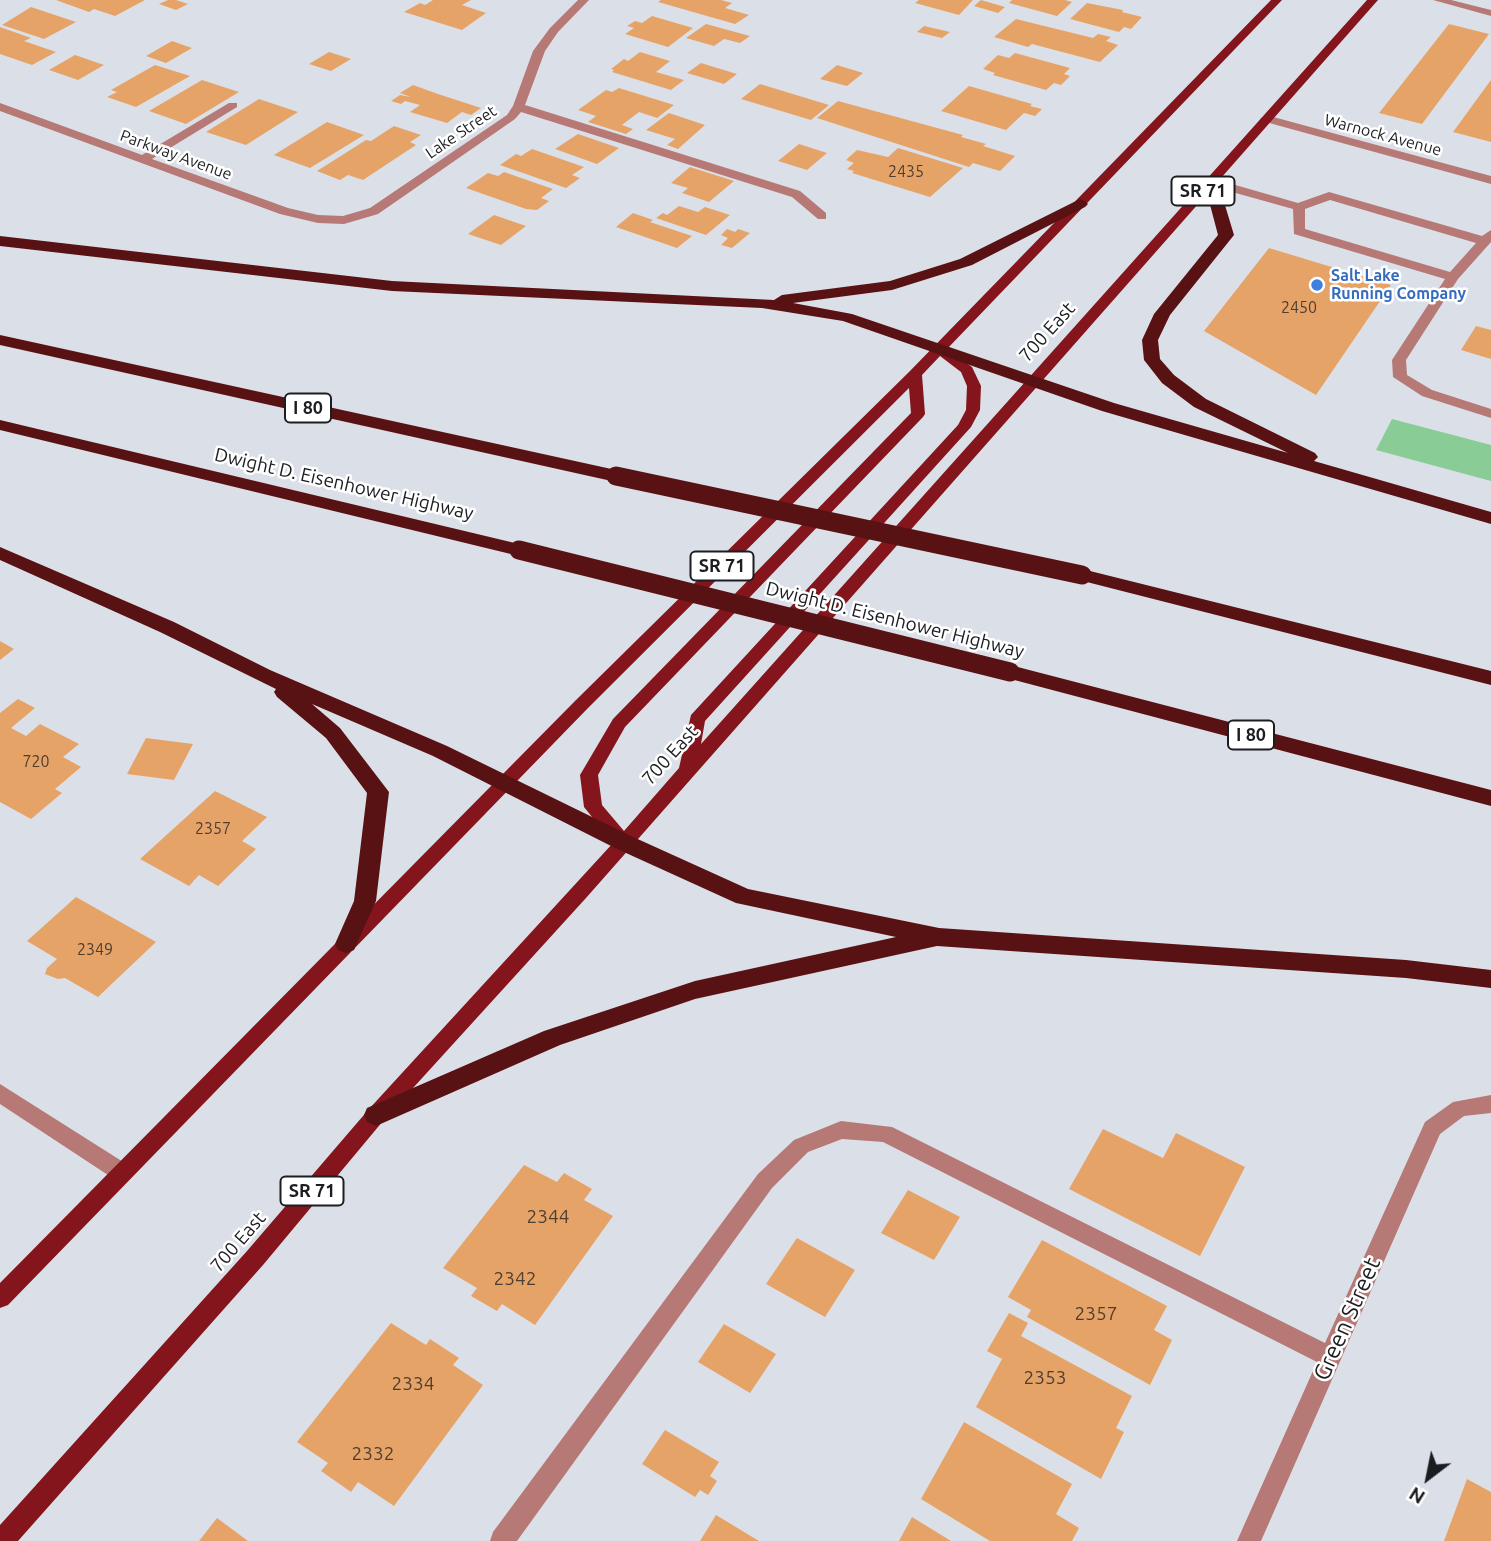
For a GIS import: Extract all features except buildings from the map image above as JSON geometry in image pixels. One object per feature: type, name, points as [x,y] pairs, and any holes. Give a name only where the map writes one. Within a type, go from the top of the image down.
[{"type":"highway","points":[[1211,182],[1226,235],[1162,314],[1150,340],[1152,360],[1167,379],[1200,404],[1274,438],[1348,478]]},
{"type":"highway","points":[[762,303],[892,285],[931,273],[966,262],[1080,204]]},
{"type":"highway","points":[[0,241],[392,286],[762,303],[846,317],[1033,382],[1348,478],[1491,518]]},
{"type":"highway","name":"I 80","points":[[0,340],[616,477],[1082,576],[1491,678]]},
{"type":"highway","name":"Dwight D. Eisenhower Highway","points":[[0,425],[1010,672],[1491,797]]},
{"type":"highway","points":[[0,553],[167,627],[263,675],[440,751],[623,842],[744,897],[939,937],[1406,969],[1491,979]]},
{"type":"highway","points":[[263,675],[333,733],[378,792],[365,901],[346,944]]},
{"type":"highway","points":[[376,1115],[552,1038],[695,990],[939,937]]},
{"type":"main road","name":"SR 71","points":[[0,1298],[505,783],[915,374],[1277,0]]},
{"type":"main road","name":"700 East","points":[[2,1541],[254,1258],[376,1115],[623,842],[1373,0]]},
{"type":"main road","points":[[688,769],[697,719],[964,427],[972,410],[974,386],[967,370],[939,349]]},
{"type":"main road","points":[[623,842],[593,807],[589,775],[619,723],[918,414],[915,374]]},
{"type":"street","name":"Lake Street","points":[[344,220],[374,211],[511,117],[519,107],[539,51],[554,30],[584,0]]},
{"type":"street","points":[[1438,0],[1491,13]]},
{"type":"street","points":[[143,159],[233,105]]},
{"type":"street","name":"Parkway Avenue","points":[[0,107],[284,211],[317,219],[344,220]]},
{"type":"street","points":[[519,107],[796,194],[822,216]]},
{"type":"street","name":"Warnock Avenue","points":[[1266,120],[1491,180]]},
{"type":"street","points":[[1211,182],[1299,207],[1329,196],[1488,237],[1453,277],[1399,360],[1400,377],[1427,393],[1491,414]]},
{"type":"street","points":[[1299,207],[1299,232],[1453,277]]},
{"type":"street","points":[[0,1093],[121,1172]]},
{"type":"street","name":"Green Street","points":[[1249,1541],[1432,1128],[1460,1108],[1491,1104]]},
{"type":"street","points":[[502,1541],[765,1181],[801,1146],[841,1130],[885,1133],[1330,1357]]},
{"type":"green space","points":[[1392,419],[1491,445],[1491,481],[1376,450]]},
{"type":"place","name":"Salt Lake Running Company","points":[[1317,285]]}]
